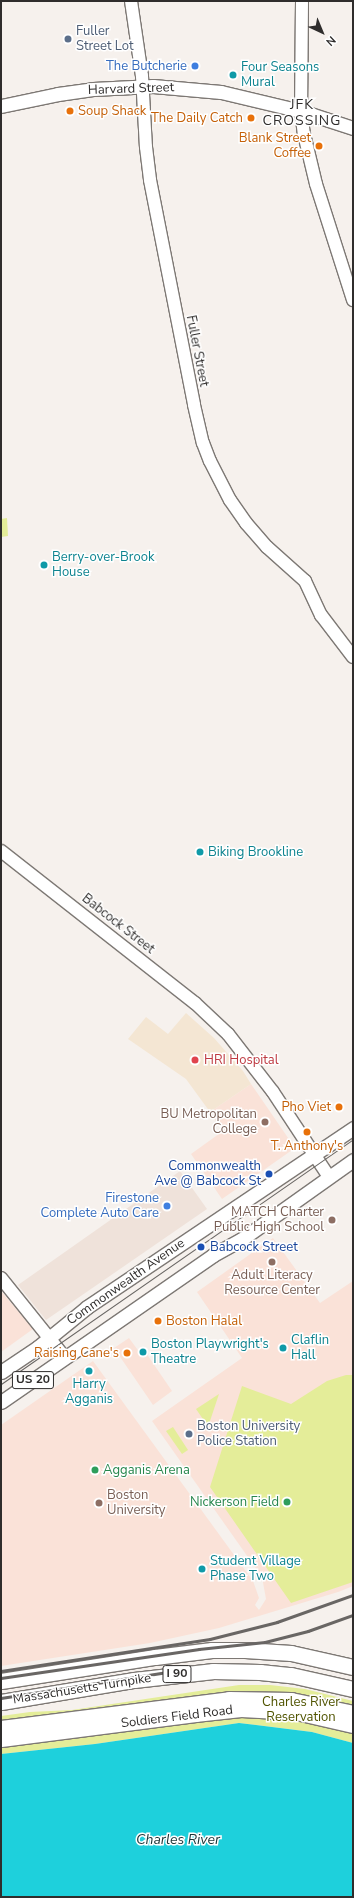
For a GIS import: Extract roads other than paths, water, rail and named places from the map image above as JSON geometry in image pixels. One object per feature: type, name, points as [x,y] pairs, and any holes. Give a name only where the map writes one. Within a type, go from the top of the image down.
[{"type":"highway","name":"Massachusetts Turnpike","points":[[1,1681],[155,1657],[212,1650],[253,1650],[291,1653],[353,1667]]},
{"type":"highway","name":"Massachusetts Turnpike","points":[[1,1702],[139,1679],[221,1671],[260,1672],[291,1675],[353,1689]]},
{"type":"highway","name":"Soldiers Field Road","points":[[1,1728],[229,1699],[291,1700],[353,1713]]},
{"type":"highway","name":"Soldiers Field Road","points":[[1,1739],[241,1709],[296,1712],[353,1725]]},
{"type":"main road","name":"Harvard Street","points":[[1,106],[58,94],[143,86],[217,91],[301,111],[353,128]]},
{"type":"main road","name":"Commonwealth Avenue","points":[[1,1372],[50,1337],[83,1310],[353,1128]]},
{"type":"main road","name":"US 20","points":[[1,1402],[329,1178],[353,1160]]},
{"type":"street","name":"Fuller Street","points":[[131,1],[143,86],[146,147],[150,180],[203,443],[220,481],[246,523],[267,547],[305,581],[321,615],[353,657]]},
{"type":"street","points":[[302,1],[301,111],[309,159],[347,286],[353,300]]},
{"type":"street","name":"Babcock Street","points":[[1,850],[203,1010],[223,1029],[244,1052],[273,1092],[329,1178]]},
{"type":"street","points":[[1,1278],[50,1337],[65,1358]]},
{"type":"water","name":"Charles River","points":[[239,1723],[312,1732],[353,1743],[353,1897],[1,1897],[1,1754],[95,1744]]},
{"type":"tram line","points":[[1,1384],[353,1139]]},
{"type":"railway","points":[[1,1671],[210,1639],[277,1622],[353,1595]]},
{"type":"railway","points":[[1,1678],[199,1649],[265,1642],[308,1631],[353,1615]]},
{"type":"railway","points":[[1,1698],[167,1672]]},
{"type":"place","name":"Fuller Street Lot","points":[[68,39]]},
{"type":"place","name":"The Butcherie","points":[[195,66]]},
{"type":"place","name":"Four Seasons Mural","points":[[233,75]]},
{"type":"place","name":"Soup Shack","points":[[70,111]]},
{"type":"place","name":"The Daily Catch","points":[[251,118]]},
{"type":"place","name":"Blank Street Coffee","points":[[319,146]]},
{"type":"place","name":"Berry-over-Brook House","points":[[44,565]]},
{"type":"place","name":"Biking Brookline","points":[[200,852]]},
{"type":"place","name":"HRI Hospital","points":[[195,1060]]},
{"type":"place","name":"Pho Viet","points":[[339,1107]]},
{"type":"place","name":"BU Metropolitan College","points":[[265,1122]]},
{"type":"place","name":"T. Anthony's","points":[[307,1132]]},
{"type":"place","name":"Commonwealth Ave @ Babcock St","points":[[269,1174]]},
{"type":"place","name":"Firestone Complete Auto Care","points":[[167,1206]]},
{"type":"place","name":"MATCH Charter Public High School","points":[[332,1220]]},
{"type":"place","name":"Babcock Street","points":[[201,1247]]},
{"type":"place","name":"Adult Literacy Resource Center","points":[[272,1262]]},
{"type":"place","name":"Boston Halal","points":[[158,1321]]},
{"type":"place","name":"Claflin Hall","points":[[283,1348]]},
{"type":"place","name":"Boston Playwright's Theatre","points":[[143,1352]]},
{"type":"place","name":"Raising Cane's","points":[[127,1353]]},
{"type":"place","name":"Harry Agganis","points":[[89,1371]]},
{"type":"place","name":"Boston University Police Station","points":[[189,1434]]},
{"type":"place","name":"Agganis Arena","points":[[95,1470]]},
{"type":"place","name":"Nickerson Field","points":[[287,1502]]},
{"type":"place","name":"Boston University","points":[[99,1503]]},
{"type":"place","name":"Student Village Phase Two","points":[[202,1569]]},
{"type":"district","name":"JFK CROSSING","points":[[302,114]]},
{"type":"park label","name":"Charles River Reservation","points":[[301,1710]]}]
